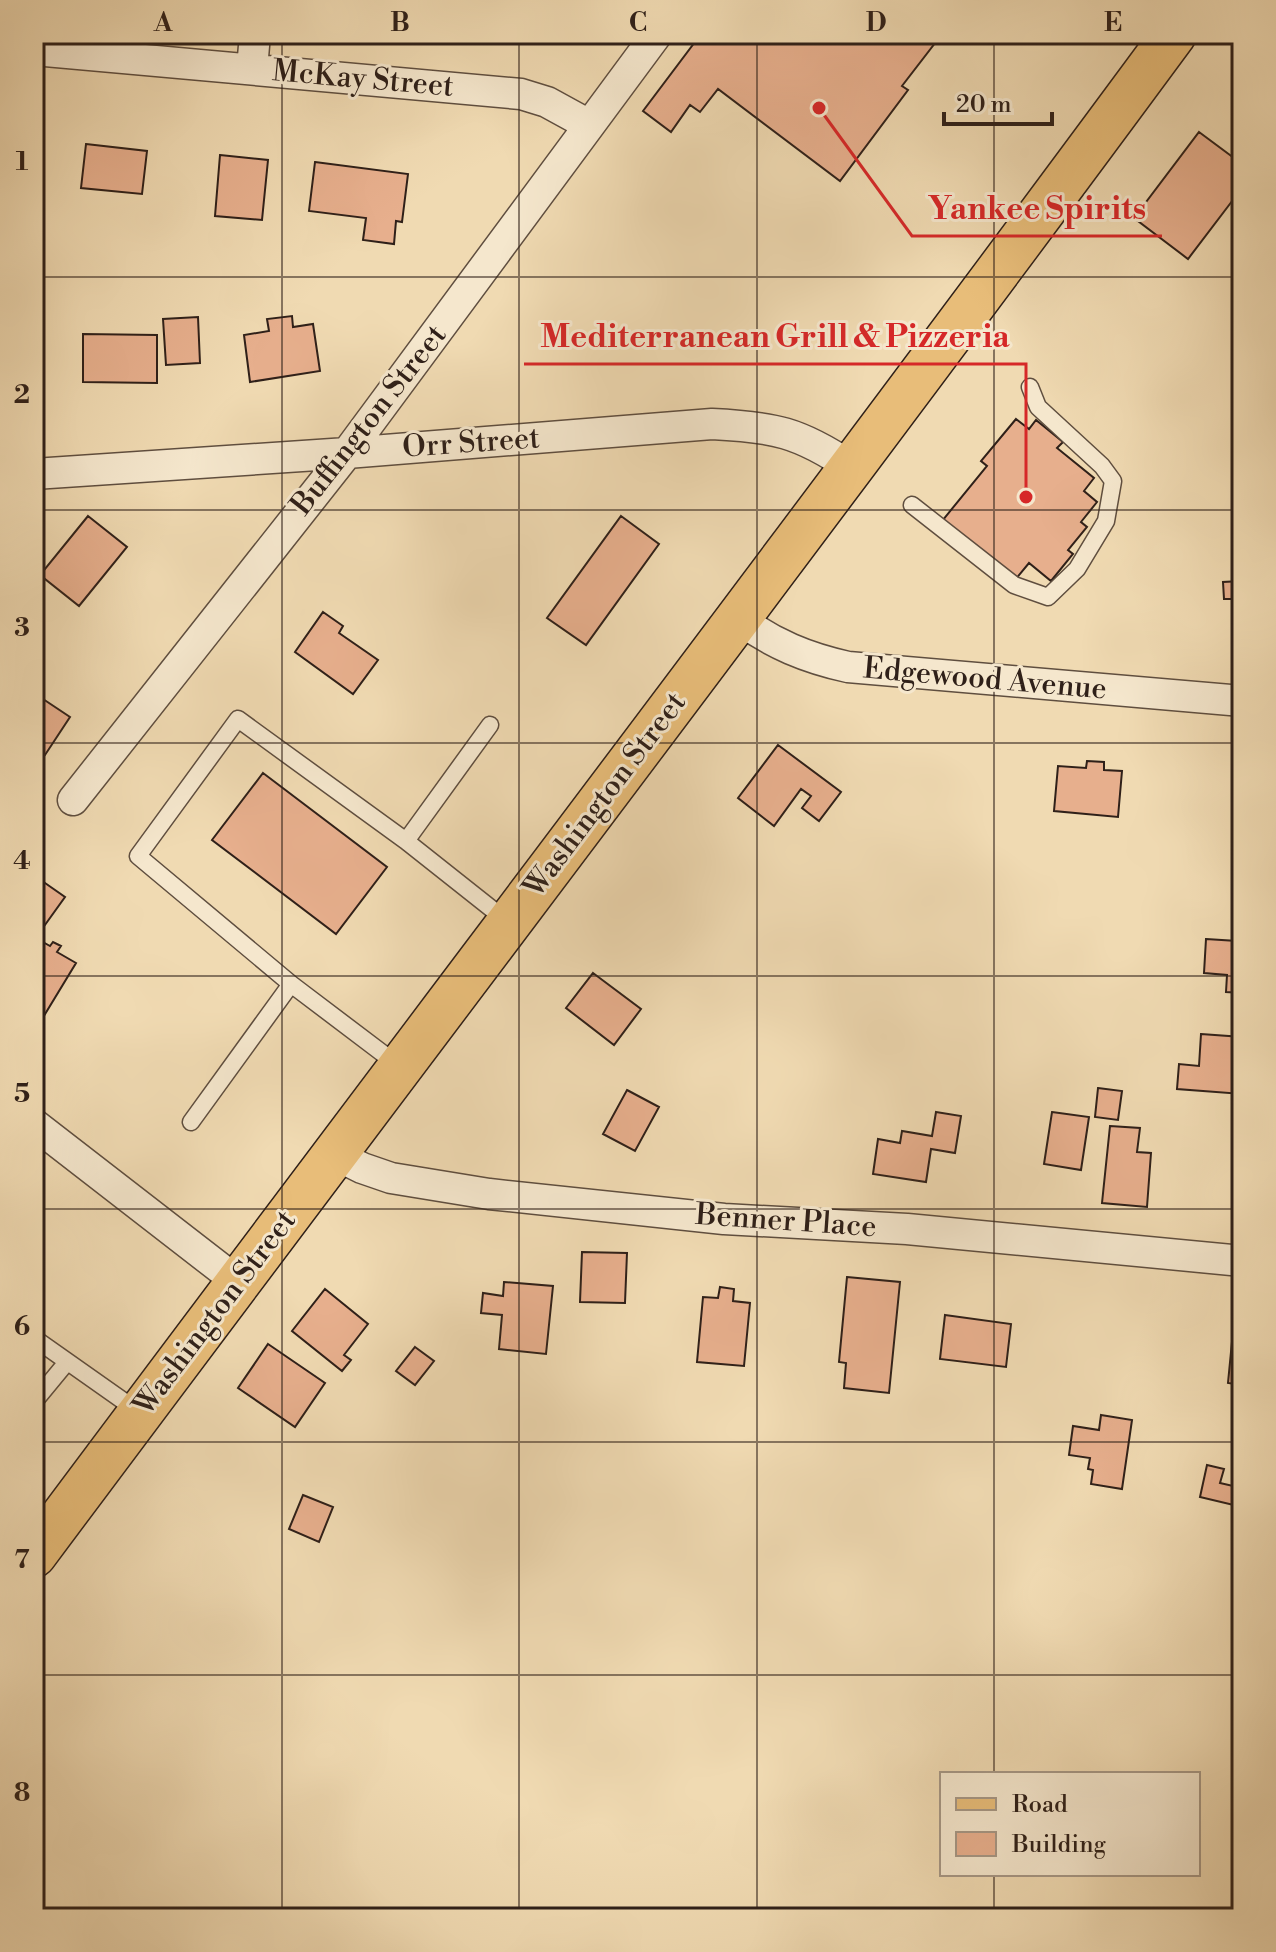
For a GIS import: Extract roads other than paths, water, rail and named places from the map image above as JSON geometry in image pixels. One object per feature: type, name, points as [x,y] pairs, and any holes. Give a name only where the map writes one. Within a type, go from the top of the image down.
[{"type":"main road","name":"Washington Street","points":[[34,1555],[739,619],[1174,34]]},
{"type":"street","points":[[252,69],[255,34]]},
{"type":"street","name":"Buffington Street","points":[[73,800],[347,453],[657,34]]},
{"type":"street","name":"McKay Street","points":[[34,50],[521,94],[569,112],[589,125]]},
{"type":"street","name":"Orr Street","points":[[34,474],[712,424],[784,432],[818,444],[851,467]]},
{"type":"street","name":"Edgewood Avenue","points":[[739,619],[791,651],[848,667],[1242,701]]},
{"type":"street","points":[[34,1124],[238,1282]]},
{"type":"street","name":"Benner Place","points":[[336,1155],[391,1178],[489,1194],[724,1219],[907,1229],[1242,1261]]},
{"type":"lane","points":[[912,505],[1014,585],[1048,597],[1077,569],[1106,521],[1113,481],[1102,466],[1038,407],[1030,387]]},
{"type":"lane","points":[[402,1068],[291,984],[138,856],[238,719],[406,841],[508,922]]},
{"type":"lane","points":[[406,841],[490,725]]},
{"type":"lane","points":[[191,1122],[291,984]]},
{"type":"lane","points":[[34,1338],[140,1413]]},
{"type":"lane","points":[[34,1402],[67,1362]]},
{"type":"place","name":"Yankee Spirits","points":[[819,108]]},
{"type":"place","name":"Mediterranean Grill & Pizzeria","points":[[1026,497]]}]
